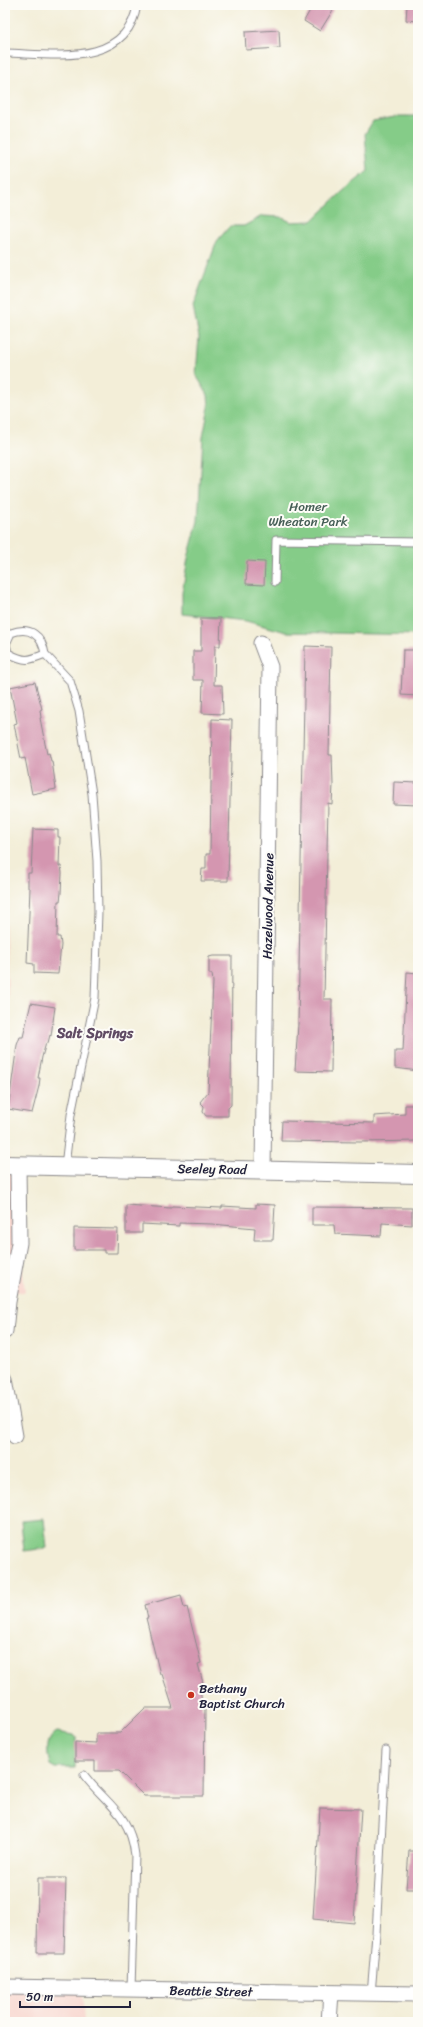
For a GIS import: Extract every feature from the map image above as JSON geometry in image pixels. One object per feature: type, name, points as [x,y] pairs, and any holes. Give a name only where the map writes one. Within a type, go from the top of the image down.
[{"type":"street","name":"Hazelwood Avenue","points":[[261,643],[270,667],[263,1170]]},
{"type":"street","name":"Seeley Road","points":[[12,1165],[418,1174]]},
{"type":"street","points":[[5,1331],[8,1302],[19,1244],[12,1165]]},
{"type":"street","points":[[5,1379],[15,1436]]},
{"type":"street","name":"Beattie Street","points":[[5,1987],[418,1994]]},
{"type":"street","points":[[330,1993],[330,2022]]},
{"type":"lane","points":[[5,53],[83,54],[109,46],[122,37],[135,17],[137,5]]},
{"type":"lane","points":[[275,582],[276,540],[418,542]]},
{"type":"lane","points":[[45,654],[30,660],[21,660],[8,654],[6,644],[11,634],[21,630],[34,633],[43,643],[45,654],[70,681],[79,711],[92,794],[98,912],[95,998],[71,1115],[65,1166]]},
{"type":"lane","points":[[371,1994],[376,1934],[386,1750]]},
{"type":"lane","points":[[84,1775],[122,1816],[133,1841],[135,1855],[131,1989]]},
{"type":"shaded area","points":[[5,911],[8,995],[5,1030]]},
{"type":"shaded area","points":[[5,1133],[14,1186],[25,1292],[5,1291]]},
{"type":"shaded area","points":[[5,1987],[82,1988],[84,2022],[5,2022]]},
{"type":"green space","name":"Homer Wheaton Park","points":[[400,116],[418,116],[418,635],[286,632],[246,621],[182,614],[182,593],[188,558],[198,521],[203,437],[209,407],[208,395],[196,375],[199,337],[193,306],[217,241],[230,226],[244,226],[262,216],[281,217],[291,222],[312,221],[342,192],[368,171],[365,134],[373,121]]},
{"type":"green space","points":[[44,1519],[47,1548],[24,1551],[21,1521]]},
{"type":"green space","points":[[57,1732],[74,1735],[76,1737],[75,1768],[55,1768],[50,1765],[48,1746],[50,1738]]},
{"type":"building","points":[[313,5],[325,5],[333,10],[320,31],[304,21]]},
{"type":"building","points":[[407,5],[418,5],[418,21],[406,20]]},
{"type":"building","points":[[279,30],[280,48],[246,50],[245,32]]},
{"type":"building","points":[[247,561],[265,562],[264,585],[246,584]]},
{"type":"building","points":[[201,618],[221,618],[220,646],[215,646],[214,685],[222,685],[223,714],[202,713],[203,680],[193,680],[193,651],[201,651]]},
{"type":"building","points":[[305,646],[331,647],[329,755],[332,755],[333,785],[332,804],[328,803],[324,999],[332,999],[331,1072],[295,1071],[298,1024]]},
{"type":"building","points":[[403,650],[418,650],[418,696],[401,695]]},
{"type":"building","points":[[35,682],[42,709],[40,710],[40,718],[47,754],[49,753],[52,761],[56,789],[32,794],[25,758],[21,759],[14,724],[17,723],[10,687]]},
{"type":"building","points":[[212,719],[232,720],[228,881],[201,881],[202,869],[206,869],[206,854],[210,854]]},
{"type":"building","points":[[394,782],[418,783],[418,805],[393,804]]},
{"type":"building","points":[[33,829],[58,830],[58,837],[60,837],[59,866],[61,866],[62,873],[60,901],[58,901],[57,937],[60,937],[61,945],[58,974],[34,973],[34,964],[27,963],[30,888],[28,888],[28,873],[31,873]]},
{"type":"building","points":[[232,956],[231,1105],[228,1108],[228,1116],[206,1116],[203,1112],[204,1106],[200,1102],[208,1092],[213,982],[212,974],[209,974],[209,957]]},
{"type":"building","points":[[407,972],[418,973],[418,1071],[395,1068],[395,1051],[403,1051]]},
{"type":"building","points":[[31,1003],[55,1007],[51,1036],[50,1035],[48,1043],[46,1043],[42,1057],[38,1078],[40,1078],[39,1086],[32,1113],[8,1109],[17,1045],[20,1037],[23,1037]]},
{"type":"building","points":[[405,1105],[418,1105],[418,1141],[281,1141],[282,1121],[374,1123],[374,1116],[405,1114]]},
{"type":"building","points":[[256,1204],[275,1205],[273,1240],[254,1240],[255,1228],[212,1224],[179,1223],[179,1226],[142,1224],[142,1233],[126,1233],[126,1205],[171,1208],[172,1206],[222,1208],[222,1206],[256,1208]]},
{"type":"building","points":[[312,1207],[412,1208],[412,1225],[382,1223],[381,1236],[335,1234],[334,1225],[312,1225]]},
{"type":"building","points":[[74,1228],[118,1229],[117,1253],[104,1253],[104,1250],[74,1250]]},
{"type":"building","name":"Bethany Baptist Church","points":[[181,1595],[184,1608],[187,1607],[201,1663],[198,1664],[203,1683],[200,1683],[202,1708],[205,1708],[204,1796],[144,1796],[119,1771],[95,1771],[95,1761],[75,1761],[75,1742],[96,1743],[96,1733],[120,1733],[145,1708],[173,1708],[162,1674],[160,1674],[146,1618],[148,1618],[145,1605]]},
{"type":"building","points":[[320,1808],[361,1809],[354,1923],[313,1919]]},
{"type":"building","points":[[409,1851],[418,1851],[418,1889],[406,1889]]},
{"type":"building","points":[[38,1878],[66,1878],[64,1953],[37,1953]]},
{"type":"place","name":"Bethany Baptist Church","points":[[191,1695]]},
{"type":"district","name":"Salt Springs","points":[[95,1033]]}]
